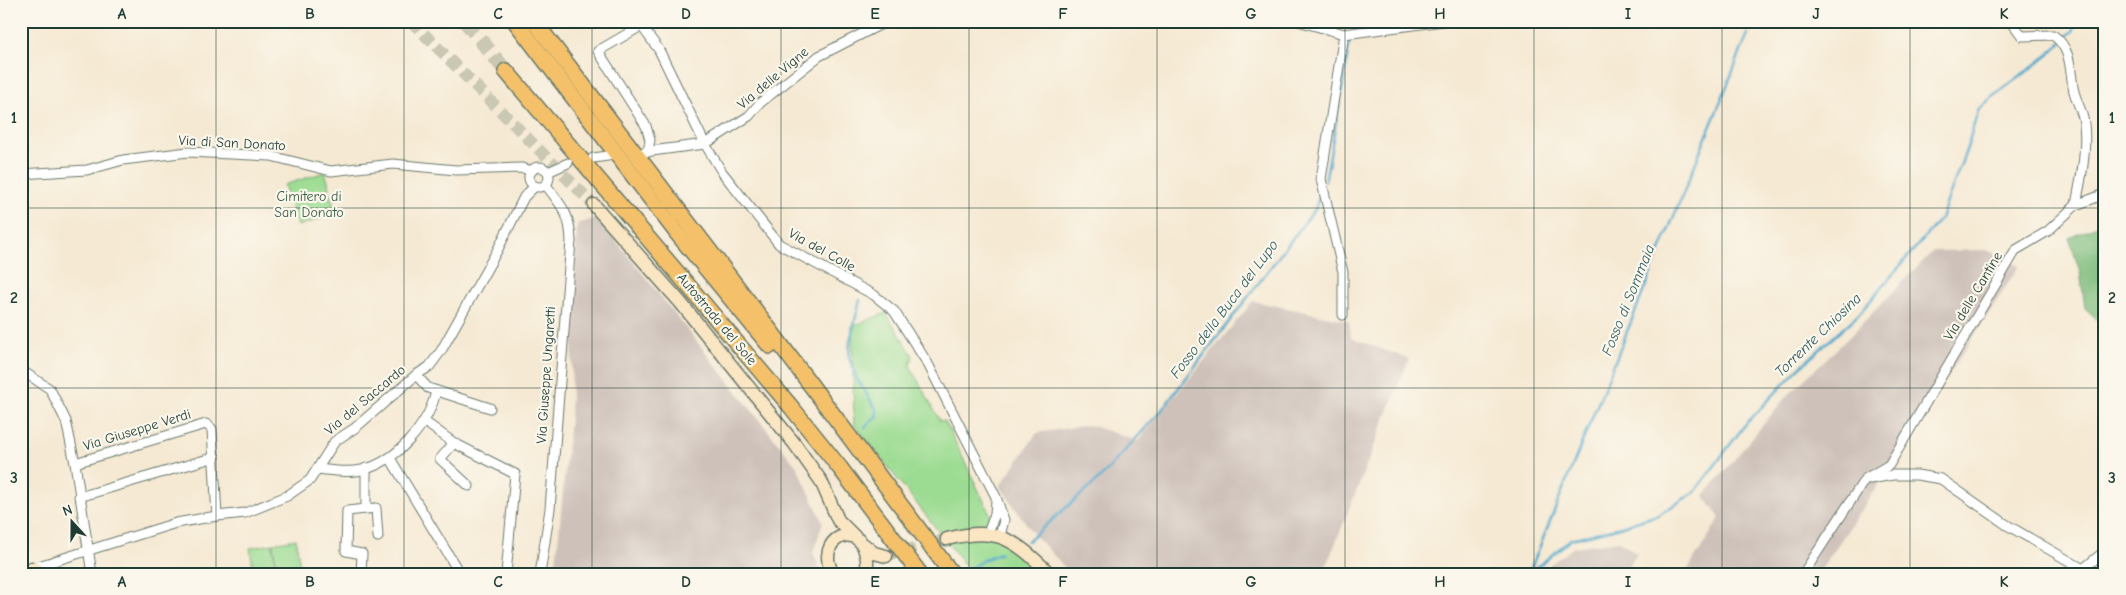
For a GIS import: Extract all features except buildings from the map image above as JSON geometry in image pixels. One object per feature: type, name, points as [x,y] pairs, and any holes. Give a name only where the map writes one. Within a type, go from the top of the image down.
[{"type":"highway","name":"Autostrada del Sole","points":[[516,21],[677,233],[880,478]]},
{"type":"highway","name":"Autostrada del Sole","points":[[534,21],[760,317],[952,574]]},
{"type":"highway","name":"Autostrada del Sole","points":[[506,71],[792,408],[846,475],[920,574]]},
{"type":"main road","points":[[594,205],[680,302],[794,443],[821,481],[838,520],[874,553],[886,556],[866,571]]},
{"type":"main road","points":[[833,574],[828,552],[833,542],[838,520]]},
{"type":"main road","points":[[947,539],[968,534],[994,535],[1022,548],[1050,574]]},
{"type":"main road","points":[[833,542],[842,536],[858,540],[867,557],[866,571]]},
{"type":"street","name":"Via delle Vigne","points":[[705,144],[749,116],[760,104],[819,56],[887,21]]},
{"type":"street","points":[[1298,21],[1344,34],[1444,21]]},
{"type":"street","points":[[2011,21],[2022,36],[2054,35],[2064,46],[2070,58],[2073,88],[2084,124],[2085,145],[2076,205],[2105,194]]},
{"type":"street","name":"Via del Colle","points":[[639,24],[659,50],[705,144],[722,172],[779,244],[874,296],[894,311],[928,364],[996,497],[1004,520],[994,535]]},
{"type":"street","points":[[639,24],[598,51],[646,126],[650,140],[646,152],[705,144]]},
{"type":"street","points":[[1343,315],[1343,272],[1321,179],[1344,34]]},
{"type":"street","name":"Via di San Donato","points":[[21,174],[78,171],[123,160],[188,152],[271,156],[331,171],[393,164],[456,170],[522,168],[532,171]]},
{"type":"street","points":[[593,158],[608,156]]},
{"type":"street","points":[[548,172],[568,163]]},
{"type":"street","points":[[539,167],[548,172],[549,180],[546,185],[535,186],[530,180],[532,171],[539,167]]},
{"type":"street","name":"Via Giuseppe Ungaretti","points":[[540,574],[550,509],[571,242],[571,225],[567,213],[546,185]]},
{"type":"street","name":"Via del Saccardo","points":[[31,570],[50,562],[88,552],[176,523],[245,513],[287,496],[310,480],[336,441],[355,428],[429,366],[441,351],[498,249],[524,197],[535,186]]},
{"type":"street","name":"Via delle Cantine","points":[[1803,574],[1865,479],[1889,465],[2016,250],[2048,231],[2076,205]]},
{"type":"street","points":[[21,370],[50,388],[66,421],[75,463],[92,574]]},
{"type":"street","points":[[416,375],[428,388],[490,408]]},
{"type":"street","points":[[319,469],[336,471],[366,468],[390,458],[425,422],[436,391]]},
{"type":"street","points":[[425,422],[454,442],[515,474],[506,574]]},
{"type":"street","name":"Via Giuseppe Verdi","points":[[75,463],[206,424],[212,429],[215,457]]},
{"type":"street","points":[[454,442],[440,459],[469,486]]},
{"type":"street","points":[[79,497],[215,457],[217,516]]},
{"type":"street","points":[[390,458],[460,574]]},
{"type":"street","points":[[366,468],[366,509]]},
{"type":"street","points":[[1865,479],[1893,475],[1917,475],[1941,479],[2007,525],[2086,571]]},
{"type":"street","points":[[994,535],[996,497]]},
{"type":"street","points":[[361,574],[362,554],[346,551],[347,511],[376,508],[378,537]]},
{"type":"street","points":[[2086,571],[2105,551]]},
{"type":"street","points":[[2073,574],[2076,570],[2086,571]]},
{"type":"shaded area","points":[[598,218],[797,467],[823,522],[813,553],[823,574],[555,574],[570,419],[577,224]]},
{"type":"shaded area","points":[[1987,250],[2019,266],[1874,491],[1818,574],[1685,574],[1720,518],[1704,496],[1785,398],[1847,339],[1933,251]]},
{"type":"shaded area","points":[[1253,301],[1349,321],[1351,338],[1409,359],[1323,574],[1071,574],[1032,532],[1000,486],[1037,433],[1089,425],[1138,441]]},
{"type":"shaded area","points":[[1619,541],[1637,554],[1622,574],[1537,574],[1574,547]]},
{"type":"green space","name":"Cimitero di San Donato","points":[[325,172],[330,188],[323,191],[324,194],[330,193],[336,214],[298,226],[284,185]]},
{"type":"green space","points":[[2105,222],[2105,327],[2085,308],[2080,272],[2069,238]]},
{"type":"green space","points":[[886,313],[913,356],[910,366],[940,421],[945,421],[993,520],[1038,574],[972,574],[854,424],[852,326]]},
{"type":"green space","points":[[296,539],[301,574],[278,574],[273,543]]},
{"type":"green space","points":[[272,544],[277,574],[254,574],[250,548]]},
{"type":"waterway","name":"Fosso di Sommaia","points":[[1749,29],[1750,21]]},
{"type":"waterway","name":"Torrente Chiosina","points":[[1529,574],[1571,539],[1658,515],[1695,492],[1744,426],[1797,370],[1858,315],[1941,218],[1967,148],[1978,111],[1992,97],[2047,56],[2073,31],[2078,21]]},
{"type":"waterway","name":"Fosso di Sommaia","points":[[1529,573],[1748,34]]},
{"type":"waterway","name":"Fosso della Buca del Lupo","points":[[1325,182],[1346,68],[1349,41]]},
{"type":"waterway","name":"Fosso della Buca del Lupo","points":[[1028,541],[1099,479],[1161,411],[1315,209],[1321,192]]},
{"type":"waterway","points":[[860,300],[850,341],[849,357],[856,377],[877,411],[876,417],[865,427]]},
{"type":"waterway","name":"Fosso della Buca del Lupo","points":[[969,569],[985,559],[1001,553]]},
{"type":"tunnel","points":[[411,21],[594,205]]},
{"type":"tunnel","points":[[465,21],[506,71]]},
{"type":"tunnel","points":[[886,556],[947,539]]}]
